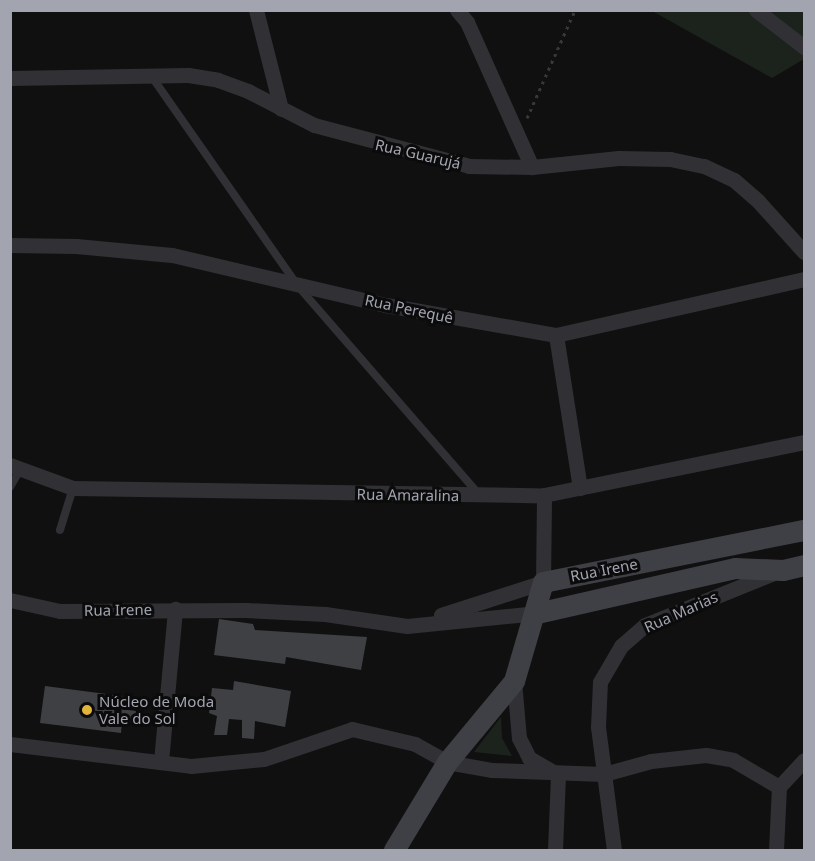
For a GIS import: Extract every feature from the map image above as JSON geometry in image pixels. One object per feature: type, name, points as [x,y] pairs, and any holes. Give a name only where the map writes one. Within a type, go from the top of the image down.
[{"type":"street","points":[[256,10],[281,109]]},
{"type":"street","points":[[457,10],[467,22],[532,167]]},
{"type":"street","points":[[756,10],[804,47]]},
{"type":"street","name":"Rua Guarujá","points":[[10,78],[188,75],[218,80],[314,125],[405,152],[469,166],[532,167],[619,158],[670,159],[704,165],[734,180],[758,201],[804,252]]},
{"type":"street","name":"Rua Perequê","points":[[10,245],[76,246],[172,255],[297,285],[556,335],[804,279]]},
{"type":"street","points":[[556,335],[580,488]]},
{"type":"street","name":"Rua Amaralina","points":[[15,468],[73,488],[481,496],[544,495],[804,442]]},
{"type":"street","points":[[544,495],[543,582],[537,613],[514,681],[515,717],[529,758],[558,775]]},
{"type":"street","name":"Rua Irene","points":[[407,626],[543,582],[804,530]]},
{"type":"street","name":"Rua Marias","points":[[614,850],[598,728],[600,682],[621,646],[645,625],[783,570],[804,565]]},
{"type":"street","name":"Rua Irene","points":[[10,600],[60,611],[175,609],[325,614],[407,626],[537,613],[735,568],[783,570]]},
{"type":"street","points":[[161,761],[175,609]]},
{"type":"street","points":[[394,850],[447,762],[514,681]]},
{"type":"street","points":[[10,744],[191,766],[264,759],[352,729],[415,744],[447,762],[492,771],[558,775],[604,774],[651,761],[706,755],[734,760],[779,787]]},
{"type":"street","points":[[776,850],[779,787],[804,760]]},
{"type":"street","points":[[555,850],[558,775]]},
{"type":"lane","points":[[152,77],[297,285],[481,496]]},
{"type":"lane","points":[[10,487],[15,468]]},
{"type":"lane","points":[[60,530],[73,488]]},
{"type":"path","points":[[518,136],[575,10]]},
{"type":"shaded area","points":[[652,11],[804,11],[804,59],[772,78]]},
{"type":"shaded area","points":[[501,717],[502,738],[512,756],[474,752]]},
{"type":"building","points":[[219,619],[253,624],[255,630],[367,637],[361,670],[286,657],[285,664],[214,655]]},
{"type":"building","points":[[234,681],[291,691],[285,727],[255,721],[254,739],[242,738],[242,720],[229,719],[227,735],[214,735],[217,716],[209,713],[212,688],[233,690]]},
{"type":"building","name":"Núcleo de Moda Vale do Sol","points":[[45,686],[129,697],[128,710],[136,711],[134,723],[122,721],[121,733],[40,723]]},
{"type":"place","name":"Núcleo de Moda Vale do Sol","points":[[87,710]]}]
